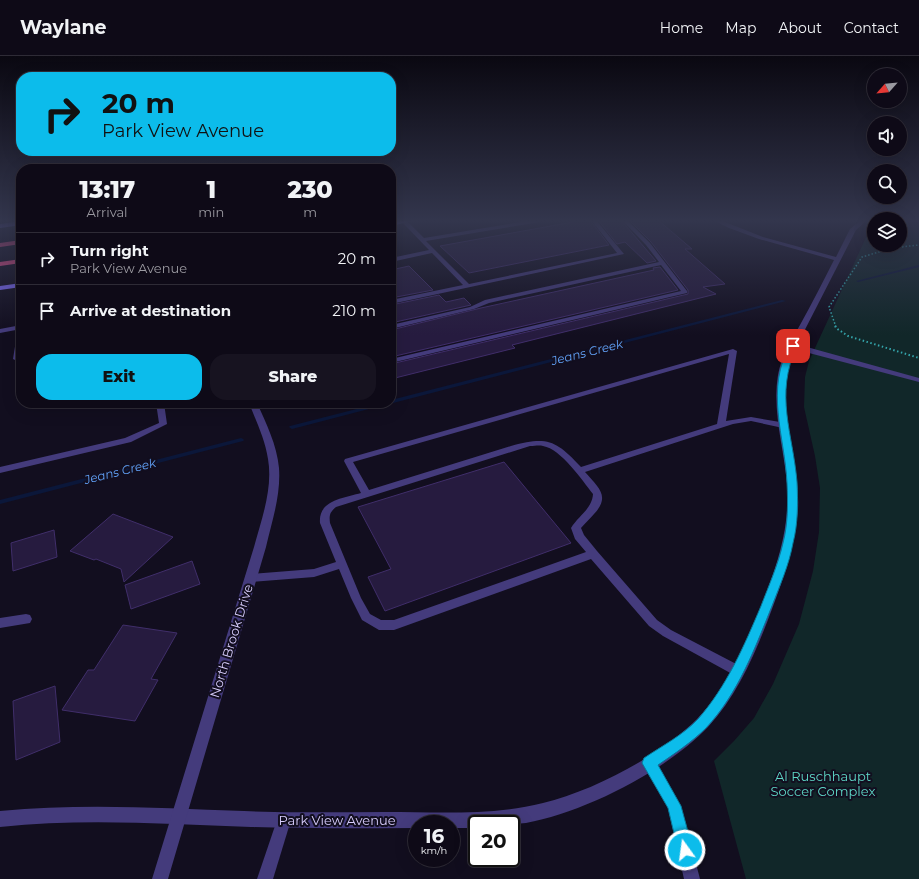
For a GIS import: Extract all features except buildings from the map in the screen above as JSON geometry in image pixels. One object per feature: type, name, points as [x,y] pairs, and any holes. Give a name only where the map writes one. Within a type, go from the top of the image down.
[{"type":"highway","points":[[0,264],[16,262]]},
{"type":"main road","points":[[0,288],[16,286]]},
{"type":"street","name":"Park View Avenue","points":[[0,819],[47,816],[178,815],[284,820],[455,820],[496,818],[543,811],[583,798],[617,782],[676,745],[701,724],[720,699],[738,671],[764,614],[788,543],[792,514],[792,482],[781,404],[783,372],[793,346],[838,259]]},
{"type":"street","name":"North Brook Drive","points":[[160,879],[178,815],[260,547],[273,493],[274,468],[270,444],[255,408]]},
{"type":"street","points":[[0,623],[26,619]]},
{"type":"lane","points":[[439,258],[466,286]]},
{"type":"lane","points":[[396,301],[600,258]]},
{"type":"lane","points":[[396,360],[685,292],[659,258]]},
{"type":"lane","points":[[396,326],[472,308],[487,301],[662,263]]},
{"type":"lane","points":[[0,331],[16,328]]},
{"type":"lane","points":[[793,346],[919,380]]},
{"type":"lane","points":[[366,494],[348,461],[733,351],[721,426]]},
{"type":"lane","points":[[0,470],[128,440],[163,424],[161,408]]},
{"type":"lane","points":[[579,471],[721,426],[751,419],[783,425]]},
{"type":"lane","points":[[593,554],[394,625],[379,625],[366,617],[325,523],[324,513],[326,509],[333,505],[514,448],[539,442],[549,444],[557,449],[598,493],[599,502],[580,521],[576,528],[579,536],[593,554],[653,623],[667,633],[738,671]]},
{"type":"lane","points":[[250,578],[314,573],[342,564]]},
{"type":"lane","points":[[649,763],[674,806],[692,879]]},
{"type":"lane","points":[[265,879],[284,820]]},
{"type":"path","points":[[860,258],[829,308],[836,328],[848,336],[919,358]]},
{"type":"green space","name":"Al Ruschhaupt Soccer Complex","points":[[856,258],[919,258],[919,879],[746,879],[714,761],[754,718],[773,684],[799,624],[813,571],[819,532],[820,488],[815,456],[804,407],[805,377],[809,361]]},
{"type":"waterway","name":"Jeans Creek","points":[[858,281],[919,266]]},
{"type":"waterway","name":"Jeans Creek","points":[[396,401],[784,301]]},
{"type":"waterway","name":"Jeans Creek","points":[[292,427],[366,408]]},
{"type":"waterway","name":"Jeans Creek","points":[[0,502],[241,440]]},
{"type":"route","points":[[685,850],[674,806],[649,763],[676,745],[701,724],[720,699],[738,671],[764,614],[779,574],[788,543],[792,520],[792,482],[781,404],[783,372],[793,346]]}]
